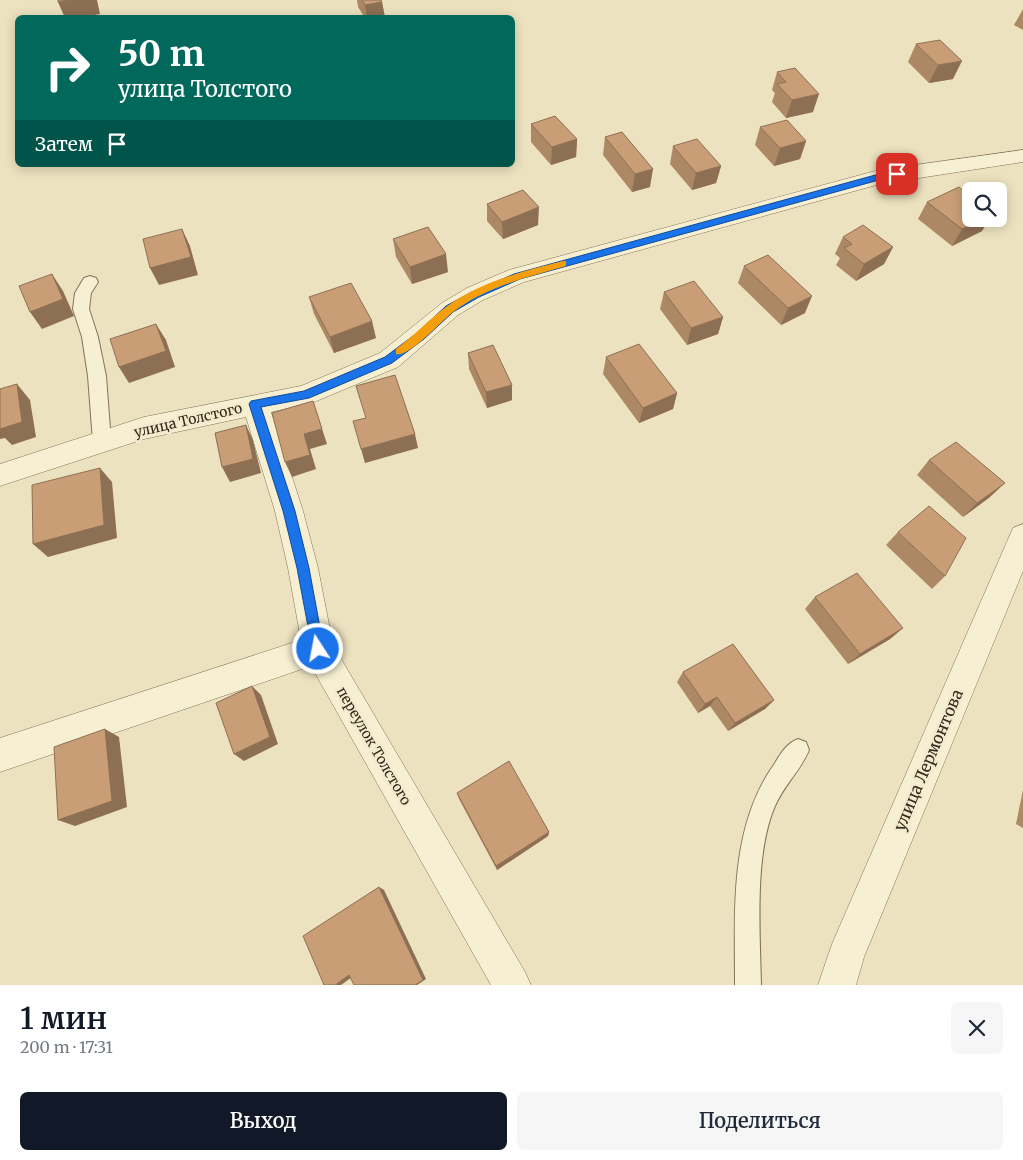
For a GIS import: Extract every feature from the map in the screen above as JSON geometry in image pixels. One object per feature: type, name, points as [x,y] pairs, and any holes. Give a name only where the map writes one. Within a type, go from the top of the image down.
[{"type":"street","name":"улица Толстого","points":[[0,475],[144,428],[305,395],[389,360],[450,309],[475,294],[517,276],[879,177],[1023,156]]},
{"type":"street","name":"переулок Толстого","points":[[255,404],[289,511],[303,568],[318,649],[512,985]]},
{"type":"street","name":"улица Лермонтова","points":[[837,985],[845,957],[1023,537]]},
{"type":"street","points":[[0,755],[318,649]]},
{"type":"lane","points":[[90,282],[83,293],[81,309],[90,337],[97,376],[102,442]]},
{"type":"lane","points":[[748,985],[748,920],[752,854],[761,812],[776,780],[798,750]]},
{"type":"building","points":[[362,0],[381,0],[382,2],[365,5]]},
{"type":"building","points":[[940,40],[962,61],[938,65],[916,44]]},
{"type":"building","points":[[795,68],[819,94],[792,100],[777,84],[786,82],[777,72]]},
{"type":"building","points":[[555,116],[577,139],[552,147],[531,124]]},
{"type":"building","points":[[787,120],[806,141],[780,148],[760,127]]},
{"type":"building","points":[[622,132],[653,169],[635,174],[605,137]]},
{"type":"building","points":[[697,139],[721,166],[696,173],[673,146]]},
{"type":"building","points":[[959,187],[962,190],[962,227],[966,227],[962,229],[927,202]]},
{"type":"building","points":[[523,190],[539,207],[502,222],[487,204]]},
{"type":"building","points":[[863,225],[893,247],[864,264],[844,248],[852,244],[843,237]]},
{"type":"building","points":[[428,227],[446,254],[410,267],[393,239]]},
{"type":"building","points":[[182,229],[191,257],[150,268],[143,239]]},
{"type":"building","points":[[768,255],[812,296],[788,308],[744,266]]},
{"type":"building","points":[[52,274],[63,299],[30,312],[19,286]]},
{"type":"building","points":[[694,281],[723,317],[691,328],[664,292]]},
{"type":"building","points":[[351,283],[372,321],[330,337],[309,297]]},
{"type":"building","points":[[156,324],[166,351],[119,367],[110,339]]},
{"type":"building","points":[[639,344],[677,393],[643,408],[606,357]]},
{"type":"building","points":[[493,345],[512,385],[486,392],[468,353]]},
{"type":"building","points":[[395,375],[415,434],[361,449],[353,421],[366,418],[356,386]]},
{"type":"building","points":[[17,384],[22,422],[0,429],[0,389]]},
{"type":"building","points":[[313,401],[322,429],[304,434],[310,455],[285,462],[272,413]]},
{"type":"building","points":[[246,425],[253,459],[222,467],[215,433]]},
{"type":"building","points":[[956,442],[1005,483],[977,503],[929,460]]},
{"type":"building","points":[[100,468],[104,525],[33,544],[32,485]]},
{"type":"building","points":[[929,506],[966,538],[945,576],[898,532]]},
{"type":"building","points":[[857,573],[903,628],[860,654],[815,597]]},
{"type":"building","points":[[733,644],[774,700],[735,723],[717,697],[705,704],[683,672]]},
{"type":"building","points":[[252,686],[270,737],[234,754],[216,703]]},
{"type":"building","points":[[105,729],[112,801],[58,820],[54,747]]},
{"type":"building","points":[[509,761],[549,832],[496,866],[457,793]]},
{"type":"building","points":[[379,887],[423,980],[415,985],[354,985],[349,975],[335,985],[324,985],[303,936]]},
{"type":"slow traffic","points":[[400,352],[450,309],[475,294],[517,276],[563,264]]},
{"type":"route","points":[[318,649],[303,568],[289,511],[255,404],[305,395],[389,360],[450,309],[475,294],[517,276],[879,177],[897,174]]}]
